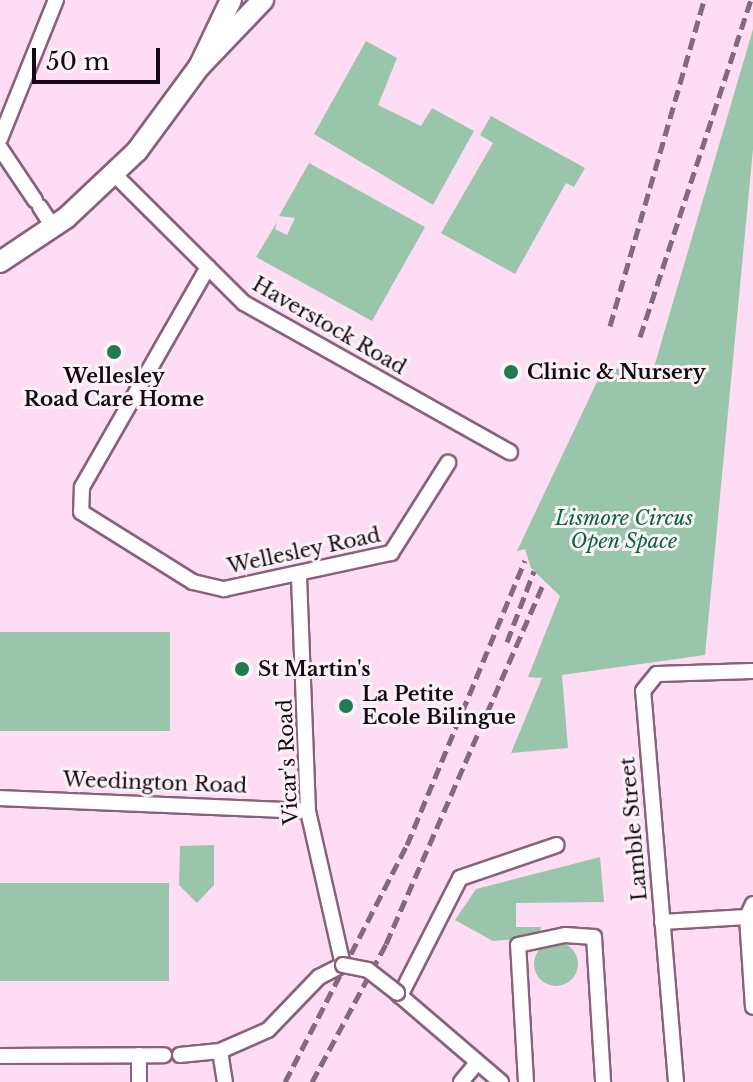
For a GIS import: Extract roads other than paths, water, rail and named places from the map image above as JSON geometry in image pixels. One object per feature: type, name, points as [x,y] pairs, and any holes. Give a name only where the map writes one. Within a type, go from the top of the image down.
[{"type":"main road","points":[[199,67],[231,0]]},
{"type":"main road","points":[[0,262],[53,227],[114,174],[199,67],[263,0]]},
{"type":"street","points":[[0,139],[56,0]]},
{"type":"street","points":[[0,148],[53,227]]},
{"type":"street","name":"Haverstock Road","points":[[114,174],[248,306],[510,452]]},
{"type":"street","name":"Wellesley Road","points":[[208,267],[82,487],[79,506],[193,582],[224,589],[299,575],[399,549],[448,463]]},
{"type":"street","name":"Vicar's Road","points":[[299,575],[308,811],[343,965]]},
{"type":"street","name":"Lamble Street","points":[[676,1082],[643,691],[657,674],[753,671]]},
{"type":"street","name":"Weedington Road","points":[[0,798],[308,811]]},
{"type":"street","points":[[399,995],[460,878],[557,845]]},
{"type":"street","points":[[662,922],[750,911],[753,1007]]},
{"type":"street","points":[[526,1082],[518,945],[565,935],[594,937],[603,1082]]},
{"type":"street","points":[[0,1056],[172,1055],[220,1051],[280,1022],[328,970],[343,965],[366,969],[501,1082]]},
{"type":"street","points":[[220,1051],[225,1082]]},
{"type":"street","points":[[139,1055],[139,1082]]},
{"type":"street","points":[[461,1082],[477,1063]]},
{"type":"railway","points":[[610,326],[704,0]]},
{"type":"railway","points":[[640,337],[751,0]]},
{"type":"railway","points":[[285,1082],[407,845],[525,560]]},
{"type":"railway","points":[[507,642],[534,571]]},
{"type":"railway","points":[[312,1082],[386,944],[544,582]]},
{"type":"place","name":"Wellesley Road Care Home","points":[[114,352]]},
{"type":"place","name":"Clinic & Nursery","points":[[511,372]]},
{"type":"place","name":"St Martin's","points":[[242,669]]},
{"type":"place","name":"La Petite Ecole Bilingue","points":[[346,706]]},
{"type":"park label","name":"Lismore Circus Open Space","points":[[624,530]]}]
